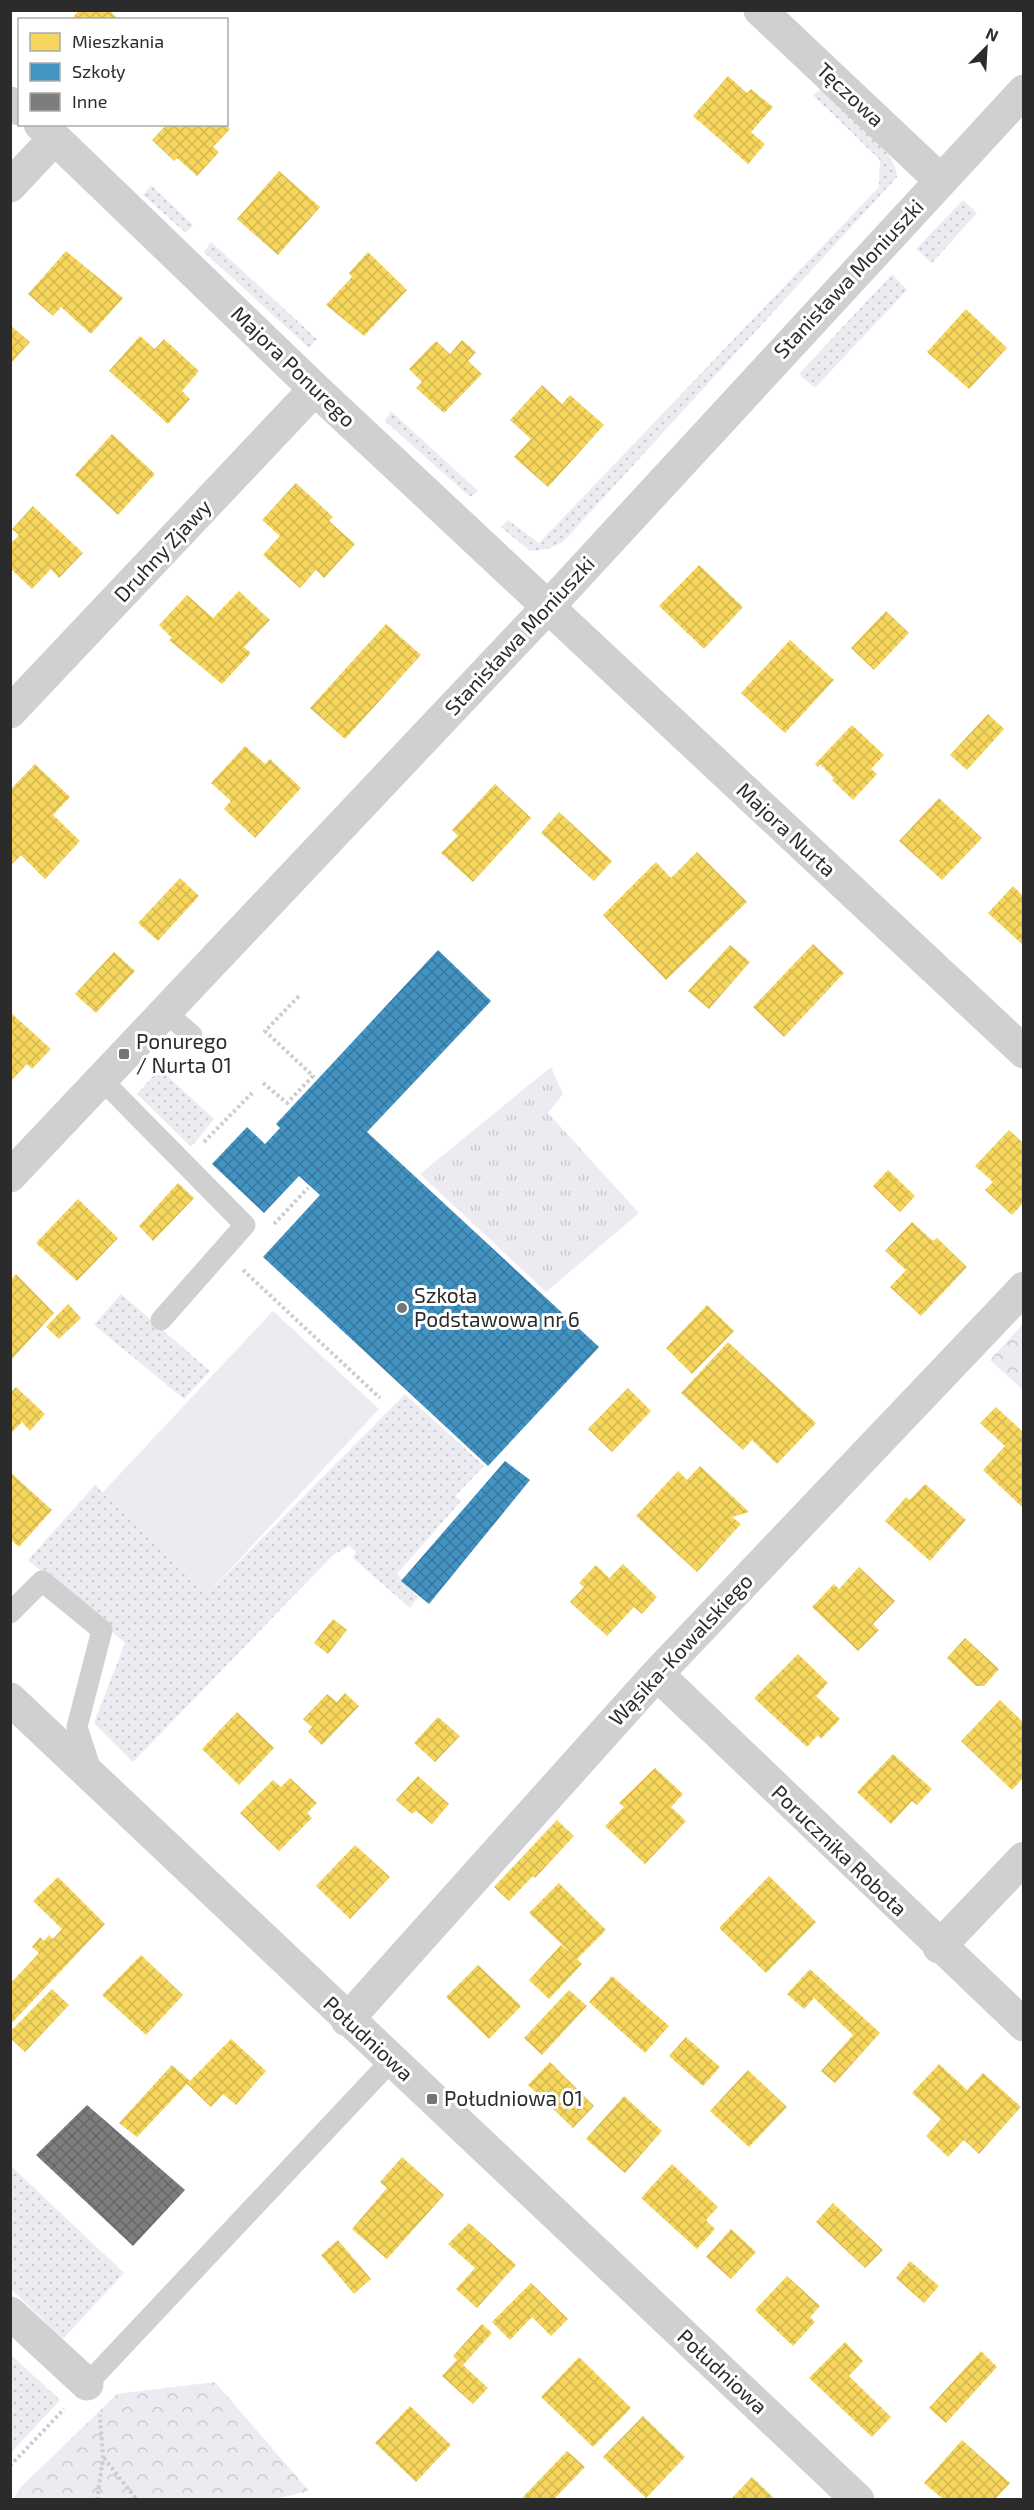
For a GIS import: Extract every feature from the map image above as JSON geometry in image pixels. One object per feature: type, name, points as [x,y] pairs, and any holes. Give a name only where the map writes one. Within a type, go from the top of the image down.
[{"type":"street","name":"Tęczowa","points":[[760,10],[940,180]]},
{"type":"street","name":"Stanisława Moniuszki","points":[[10,1176],[547,608],[1023,91]]},
{"type":"street","points":[[10,186],[47,132]]},
{"type":"street","name":"Majora Ponurego","points":[[47,132],[547,608]]},
{"type":"street","name":"Druhny Zjawy","points":[[10,712],[315,389]]},
{"type":"street","name":"Majora Nurta","points":[[547,608],[1023,1053]]},
{"type":"street","name":"Wąsika-Kowalskiego","points":[[347,2020],[657,1674],[1023,1288]]},
{"type":"street","name":"Porucznika Robota","points":[[657,1674],[939,1947],[1023,2025]]},
{"type":"street","name":"Południowa","points":[[10,1699],[347,2020],[858,2499]]},
{"type":"street","points":[[939,1947],[1023,1858]]},
{"type":"street","points":[[10,2313],[92,2378]]},
{"type":"lane","points":[[165,1012],[192,1035]]},
{"type":"lane","points":[[101,1079],[245,1225],[161,1320]]},
{"type":"lane","points":[[10,1613],[42,1581],[102,1630],[78,1727],[93,1776]]},
{"type":"lane","points":[[92,2378],[392,2061]]},
{"type":"path","points":[[262,1083],[287,1103],[313,1076],[265,1031],[300,995]]},
{"type":"path","points":[[183,1163],[252,1093]]},
{"type":"path","points":[[267,1231],[308,1188]]},
{"type":"path","points":[[236,1263],[380,1398]]},
{"type":"path","points":[[92,2378],[103,2458],[97,2499]]},
{"type":"path","points":[[10,2466],[92,2378]]},
{"type":"path","points":[[103,2458],[137,2499]]},
{"type":"green space","points":[[821,89],[878,143],[895,167],[897,177],[563,542],[548,549],[530,551],[501,527],[508,520],[539,543],[879,187],[880,160],[813,95]]},
{"type":"green space","points":[[151,185],[193,225],[186,233],[143,195]]},
{"type":"green space","points":[[963,200],[977,213],[932,263],[916,249]]},
{"type":"green space","points":[[211,242],[317,339],[309,348],[204,252]]},
{"type":"green space","points":[[892,274],[907,290],[815,388],[799,374]]},
{"type":"green space","points":[[391,411],[478,491],[470,497],[385,421]]},
{"type":"green space","points":[[551,1067],[563,1094],[548,1113],[639,1213],[546,1292],[420,1174]]},
{"type":"green space","points":[[160,1069],[214,1119],[191,1147],[137,1094]]},
{"type":"green space","points":[[121,1294],[210,1371],[184,1399],[94,1325]]},
{"type":"green space","points":[[273,1311],[379,1409],[209,1592],[102,1493]]},
{"type":"green space","points":[[1023,1324],[1023,1390],[990,1360]]},
{"type":"green space","points":[[405,1394],[484,1466],[455,1496],[461,1501],[397,1574],[418,1597],[410,1608],[353,1558],[356,1552],[349,1546],[333,1555],[133,1762],[94,1723],[125,1643],[28,1560],[95,1485],[209,1592]]},
{"type":"green space","points":[[10,2165],[124,2273],[63,2339],[11,2289]]},
{"type":"green space","points":[[10,2354],[60,2400],[11,2453],[10,2453]]},
{"type":"green space","points":[[215,2382],[309,2491],[271,2500],[13,2499],[21,2487],[117,2394]]},
{"type":"building: Mieszkania","points":[[79,10],[109,10],[117,18],[73,18]]},
{"type":"building: Mieszkania","points":[[728,76],[747,93],[751,89],[773,107],[751,132],[765,144],[748,164],[693,116]]},
{"type":"building: Mieszkania","points":[[165,126],[227,126],[230,129],[213,147],[219,152],[197,176],[177,158],[174,161],[152,140]]},
{"type":"building: Mieszkania","points":[[279,171],[320,207],[278,255],[237,219]]},
{"type":"building: Mieszkania","points":[[66,251],[123,298],[91,334],[61,307],[53,316],[28,294]]},
{"type":"building: Mieszkania","points":[[368,252],[407,290],[364,336],[326,305],[352,277],[349,273]]},
{"type":"building: Mieszkania","points":[[966,309],[1007,348],[969,389],[927,352]]},
{"type":"building: Mieszkania","points":[[10,325],[30,342],[10,364]]},
{"type":"building: Mieszkania","points":[[140,336],[155,349],[164,339],[199,371],[182,391],[190,399],[168,424],[109,371]]},
{"type":"building: Mieszkania","points":[[462,340],[476,352],[468,361],[482,374],[444,413],[416,388],[422,382],[409,369],[436,341],[450,354]]},
{"type":"building: Mieszkania","points":[[542,385],[562,404],[570,395],[604,425],[548,487],[514,457],[531,439],[510,420]]},
{"type":"building: Mieszkania","points":[[112,434],[155,474],[118,515],[75,475]]},
{"type":"building: Mieszkania","points":[[296,483],[333,517],[329,521],[355,544],[324,578],[316,570],[300,588],[263,555],[280,536],[262,520]]},
{"type":"building: Mieszkania","points":[[33,506],[83,553],[59,578],[51,569],[32,589],[10,568],[10,544],[19,535],[12,529]]},
{"type":"building: Mieszkania","points":[[699,565],[743,607],[704,649],[659,606]]},
{"type":"building: Mieszkania","points":[[239,591],[270,620],[244,647],[251,653],[222,684],[169,640],[172,638],[159,625],[187,595],[213,618]]},
{"type":"building: Mieszkania","points":[[886,611],[909,633],[874,670],[851,648]]},
{"type":"building: Mieszkania","points":[[386,624],[421,655],[345,739],[310,708]]},
{"type":"building: Mieszkania","points":[[790,640],[834,680],[785,733],[741,693]]},
{"type":"building: Mieszkania","points":[[988,714],[1004,729],[967,770],[950,755]]},
{"type":"building: Mieszkania","points":[[852,725],[884,755],[871,769],[877,774],[853,800],[832,780],[834,778],[820,764],[818,767],[815,764]]},
{"type":"building: Mieszkania","points":[[245,746],[265,764],[270,759],[301,788],[255,838],[224,809],[231,801],[211,783]]},
{"type":"building: Mieszkania","points":[[35,764],[70,797],[53,815],[80,841],[45,879],[21,855],[10,866],[10,790]]},
{"type":"building: Mieszkania","points":[[495,784],[531,818],[473,882],[441,853],[458,836],[452,830]]},
{"type":"building: Mieszkania","points":[[939,798],[982,838],[942,880],[899,841]]},
{"type":"building: Mieszkania","points":[[559,812],[612,861],[594,881],[541,833]]},
{"type":"building: Mieszkania","points":[[697,852],[747,902],[666,980],[603,915],[656,862],[671,878]]},
{"type":"building: Mieszkania","points":[[180,878],[199,896],[158,941],[138,923]]},
{"type":"building: Mieszkania","points":[[1013,886],[1023,896],[1023,945],[988,913]]},
{"type":"building: Mieszkania","points":[[813,944],[844,973],[784,1037],[753,1007]]},
{"type":"building: Mieszkania","points":[[730,945],[750,962],[709,1009],[688,991]]},
{"type":"building: Mieszkania","points":[[114,952],[135,971],[96,1013],[75,994]]},
{"type":"building: Mieszkania","points":[[10,1012],[51,1049],[32,1069],[27,1064],[10,1082]]},
{"type":"building: Mieszkania","points":[[1009,1130],[1023,1143],[1023,1203],[1012,1215],[985,1190],[993,1182],[975,1166]]},
{"type":"building: Mieszkania","points":[[888,1170],[915,1196],[900,1212],[873,1186]]},
{"type":"building: Mieszkania","points":[[178,1183],[194,1198],[153,1241],[139,1226]]},
{"type":"building: Mieszkania","points":[[78,1199],[118,1238],[77,1281],[36,1243]]},
{"type":"building: Mieszkania","points":[[912,1222],[933,1241],[937,1238],[967,1267],[921,1316],[890,1287],[906,1270],[885,1251]]},
{"type":"building: Mieszkania","points":[[16,1274],[54,1313],[10,1361],[10,1281]]},
{"type":"building: Mieszkania","points":[[68,1304],[81,1318],[59,1339],[46,1327]]},
{"type":"building: Mieszkania","points":[[707,1305],[734,1331],[692,1374],[666,1348]]},
{"type":"building: Mieszkania","points":[[728,1342],[816,1423],[777,1464],[752,1440],[743,1450],[681,1393]]},
{"type":"building: Mieszkania","points":[[16,1387],[45,1414],[30,1431],[22,1422],[10,1434],[10,1393]]},
{"type":"building: Mieszkania","points":[[628,1388],[651,1411],[612,1452],[588,1429]]},
{"type":"building: Mieszkania","points":[[996,1407],[1023,1432],[1023,1508],[983,1470],[1005,1446],[980,1423]]},
{"type":"building: Mieszkania","points":[[700,1466],[749,1512],[732,1517],[741,1524],[697,1572],[636,1516],[678,1471],[687,1480]]},
{"type":"building: Mieszkania","points":[[10,1472],[52,1510],[19,1547],[10,1539]]},
{"type":"building: Mieszkania","points":[[925,1484],[966,1520],[930,1561],[885,1521],[906,1497],[910,1500]]},
{"type":"building: Mieszkania","points":[[623,1564],[657,1597],[642,1614],[634,1607],[607,1636],[570,1602],[584,1587],[579,1583],[596,1565],[609,1578]]},
{"type":"building: Mieszkania","points":[[859,1567],[895,1601],[873,1624],[879,1630],[858,1651],[812,1607],[834,1584],[839,1589]]},
{"type":"building: Mieszkania","points":[[333,1619],[347,1630],[328,1654],[314,1643]]},
{"type":"building: Mieszkania","points":[[965,1638],[999,1669],[984,1686],[976,1686],[947,1658]]},
{"type":"building: Mieszkania","points":[[798,1654],[828,1683],[816,1696],[840,1719],[821,1739],[818,1735],[807,1747],[754,1698]]},
{"type":"building: Mieszkania","points":[[345,1693],[359,1706],[322,1745],[308,1732],[312,1727],[303,1719],[327,1694],[337,1702]]},
{"type":"building: Mieszkania","points":[[1000,1700],[1023,1722],[1023,1778],[1012,1790],[961,1741]]},
{"type":"building: Mieszkania","points":[[237,1712],[274,1748],[239,1785],[202,1749]]},
{"type":"building: Mieszkania","points":[[438,1717],[460,1736],[435,1762],[414,1743]]},
{"type":"building: Mieszkania","points":[[893,1754],[932,1789],[917,1805],[912,1801],[891,1824],[857,1792]]},
{"type":"building: Mieszkania","points":[[655,1768],[683,1794],[671,1807],[686,1821],[645,1864],[605,1826],[624,1807],[619,1803]]},
{"type":"building: Mieszkania","points":[[418,1776],[449,1804],[432,1824],[416,1811],[412,1814],[396,1800]]},
{"type":"building: Mieszkania","points":[[290,1778],[317,1803],[307,1813],[312,1818],[279,1851],[240,1813],[273,1780],[281,1787]]},
{"type":"building: Mieszkania","points":[[557,1820],[574,1836],[535,1878],[533,1876],[509,1901],[494,1887]]},
{"type":"building: Mieszkania","points":[[355,1845],[390,1877],[350,1919],[316,1886]]},
{"type":"building: Mieszkania","points":[[769,1876],[816,1922],[766,1973],[719,1928]]},
{"type":"building: Mieszkania","points":[[58,1877],[105,1924],[10,2025],[10,1984],[39,1953],[32,1947],[40,1937],[44,1941],[49,1935],[53,1939],[62,1929],[33,1901]]},
{"type":"building: Mieszkania","points":[[559,1883],[606,1930],[577,1959],[582,1964],[549,1999],[529,1980],[561,1945],[571,1953],[529,1913]]},
{"type":"building: Mieszkania","points":[[141,1955],[183,1995],[146,2035],[102,1995]]},
{"type":"building: Mieszkania","points":[[478,1965],[521,2006],[489,2039],[446,1997]]},
{"type":"building: Mieszkania","points":[[810,1969],[880,2033],[835,2083],[821,2071],[853,2035],[814,1998],[804,2009],[787,1994]]},
{"type":"building: Mieszkania","points":[[612,1976],[669,2026],[645,2053],[589,2002]]},
{"type":"building: Mieszkania","points":[[52,1989],[69,2005],[25,2052],[10,2038],[10,2032]]},
{"type":"building: Mieszkania","points":[[569,1990],[587,2006],[542,2055],[524,2038]]},
{"type":"building: Mieszkania","points":[[686,2037],[720,2067],[703,2086],[669,2056]]},
{"type":"building: Mieszkania","points":[[231,2039],[266,2071],[236,2105],[223,2094],[211,2107],[187,2084],[137,2137],[119,2123],[172,2065],[190,2081]]},
{"type":"building: Mieszkania","points":[[550,2062],[594,2106],[573,2128],[528,2085]]},
{"type":"building: Mieszkania","points":[[939,2064],[967,2090],[983,2073],[1021,2107],[979,2154],[964,2140],[948,2157],[926,2136],[941,2119],[912,2093]]},
{"type":"building: Mieszkania","points":[[748,2070],[787,2107],[749,2147],[710,2111]]},
{"type":"building: Mieszkania","points":[[624,2096],[662,2131],[625,2173],[586,2139]]},
{"type":"building: Mieszkania","points":[[402,2157],[444,2195],[387,2259],[352,2229],[387,2188],[380,2182]]},
{"type":"building: Mieszkania","points":[[672,2164],[718,2207],[706,2220],[715,2229],[697,2249],[641,2198]]},
{"type":"building: Mieszkania","points":[[833,2203],[883,2250],[865,2268],[816,2222]]},
{"type":"building: Mieszkania","points":[[469,2223],[516,2265],[477,2308],[456,2289],[475,2268],[448,2244]]},
{"type":"building: Mieszkania","points":[[731,2229],[756,2252],[731,2279],[706,2257]]},
{"type":"building: Mieszkania","points":[[338,2240],[371,2279],[354,2294],[321,2255]]},
{"type":"building: Mieszkania","points":[[910,2261],[939,2286],[924,2303],[896,2278]]},
{"type":"building: Mieszkania","points":[[787,2276],[820,2306],[810,2317],[815,2322],[793,2346],[755,2310]]},
{"type":"building: Mieszkania","points":[[531,2283],[568,2319],[551,2336],[532,2317],[510,2340],[492,2322]]},
{"type":"building: Mieszkania","points":[[482,2324],[492,2333],[463,2365],[488,2388],[473,2404],[442,2376],[457,2360],[453,2356]]},
{"type":"building: Mieszkania","points":[[845,2342],[863,2361],[849,2376],[891,2417],[872,2437],[809,2378]]},
{"type":"building: Mieszkania","points":[[981,2351],[997,2367],[946,2423],[929,2408]]},
{"type":"building: Mieszkania","points":[[579,2357],[631,2408],[593,2447],[541,2397]]},
{"type":"building: Mieszkania","points":[[410,2406],[451,2445],[416,2482],[375,2443]]},
{"type":"building: Mieszkania","points":[[643,2416],[685,2457],[646,2498],[603,2457]]},
{"type":"building: Mieszkania","points":[[962,2440],[1010,2483],[995,2499],[943,2499],[924,2483]]},
{"type":"building: Mieszkania","points":[[567,2451],[585,2467],[554,2499],[521,2499]]},
{"type":"building: Mieszkania","points":[[752,2477],[775,2499],[731,2499]]},
{"type":"building: Szkoły","points":[[438,950],[491,1001],[367,1132],[599,1347],[488,1466],[263,1257],[320,1195],[299,1176],[264,1213],[212,1164],[247,1127],[265,1144],[280,1128],[276,1124]]},
{"type":"building: Szkoły","points":[[505,1461],[530,1480],[429,1604],[401,1581]]},
{"type":"building: Inne","points":[[87,2105],[185,2190],[133,2246],[36,2155]]},
{"type":"place","name":"Ponurego / Nurta 01","points":[[124,1054]]},
{"type":"place","name":"Szkoła Podstawowa nr 6","points":[[402,1308]]},
{"type":"place","name":"Południowa 01","points":[[432,2099]]}]
